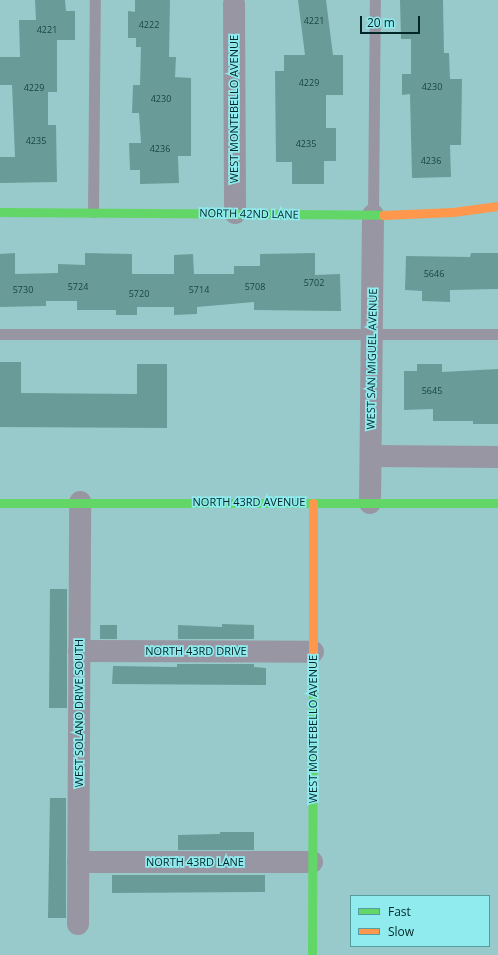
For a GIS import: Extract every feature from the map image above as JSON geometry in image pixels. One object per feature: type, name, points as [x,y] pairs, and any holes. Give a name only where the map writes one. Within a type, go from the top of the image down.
[{"type":"street","name":"WEST MONTEBELLO AVENUE","points":[[234,4],[235,213]]},
{"type":"street","name":"NORTH 42ND LANE","points":[[0,212],[235,213],[373,216],[453,212],[498,206]]},
{"type":"street","name":"WEST SAN MIGUEL AVENUE","points":[[370,503],[373,216]]},
{"type":"street","points":[[371,456],[498,457]]},
{"type":"street","name":"WEST SOLANO DRIVE SOUTH","points":[[78,924],[80,502]]},
{"type":"street","name":"NORTH 43RD AVENUE","points":[[0,503],[498,503]]},
{"type":"street","name":"WEST MONTEBELLO AVENUE","points":[[312,955],[313,503]]},
{"type":"street","name":"NORTH 43RD DRIVE","points":[[79,651],[313,652]]},
{"type":"street","name":"NORTH 43RD LANE","points":[[78,862],[312,862]]},
{"type":"lane","points":[[93,212],[95,0]]},
{"type":"lane","points":[[373,216],[375,0]]},
{"type":"lane","points":[[0,334],[498,334]]},
{"type":"building","points":[[35,0],[65,0],[66,11],[75,11],[75,40],[57,40],[57,92],[48,92],[48,125],[56,125],[57,182],[0,183],[0,157],[15,157],[12,85],[0,85],[0,57],[20,57],[19,20],[36,20]]},
{"type":"building","points":[[135,0],[170,0],[169,57],[176,57],[175,77],[191,78],[191,156],[178,156],[179,183],[140,184],[140,170],[130,170],[129,143],[141,143],[139,113],[132,113],[133,85],[140,85],[141,47],[136,47],[136,38],[128,38],[128,11],[135,12]]},
{"type":"building","points":[[298,0],[326,0],[333,55],[343,55],[343,95],[326,95],[326,128],[336,128],[336,161],[324,161],[324,184],[292,184],[292,162],[276,162],[275,71],[284,71],[284,55],[305,55]]},
{"type":"building","points":[[400,0],[443,0],[444,53],[449,53],[450,79],[462,79],[461,145],[450,145],[451,177],[412,178],[410,94],[402,95],[402,74],[411,74],[411,39],[401,39]]},
{"type":"building","points":[[15,253],[15,274],[58,273],[58,264],[85,265],[85,253],[132,254],[132,274],[174,274],[174,255],[193,254],[194,274],[234,274],[234,266],[260,266],[260,254],[315,253],[315,275],[340,274],[341,311],[254,310],[254,302],[197,307],[197,314],[174,315],[174,307],[137,307],[137,315],[116,315],[116,310],[77,310],[77,301],[46,301],[46,306],[0,307],[0,254]]},
{"type":"building","points":[[471,253],[498,253],[498,289],[450,290],[450,302],[422,301],[422,291],[405,290],[406,256],[470,257]]},
{"type":"building","points":[[0,362],[21,362],[21,393],[137,394],[137,364],[167,364],[167,428],[0,427]]},
{"type":"building","points":[[417,364],[442,364],[442,372],[498,369],[498,424],[473,424],[473,421],[433,421],[433,409],[404,410],[404,371],[417,371]]},
{"type":"building","points":[[50,589],[67,589],[67,708],[49,708]]},
{"type":"building","points":[[222,624],[254,625],[254,639],[178,639],[178,625],[222,627]]},
{"type":"building","points":[[100,625],[117,625],[117,639],[100,639]]},
{"type":"building","points":[[177,664],[254,664],[254,667],[266,668],[266,685],[112,684],[113,666],[177,667]]},
{"type":"building","points":[[50,798],[66,798],[66,918],[48,918]]},
{"type":"building","points":[[220,832],[254,832],[254,850],[178,850],[178,835],[220,834]]},
{"type":"building","points":[[112,875],[265,875],[265,892],[112,893]]},
{"type":"traffic: fast","points":[[0,212],[383,215]]},
{"type":"traffic: fast","points":[[0,503],[498,503]]},
{"type":"traffic: fast","points":[[312,955],[313,662]]},
{"type":"traffic: slow","points":[[383,215],[453,212],[498,206]]},
{"type":"traffic: slow","points":[[313,503],[313,662]]}]
